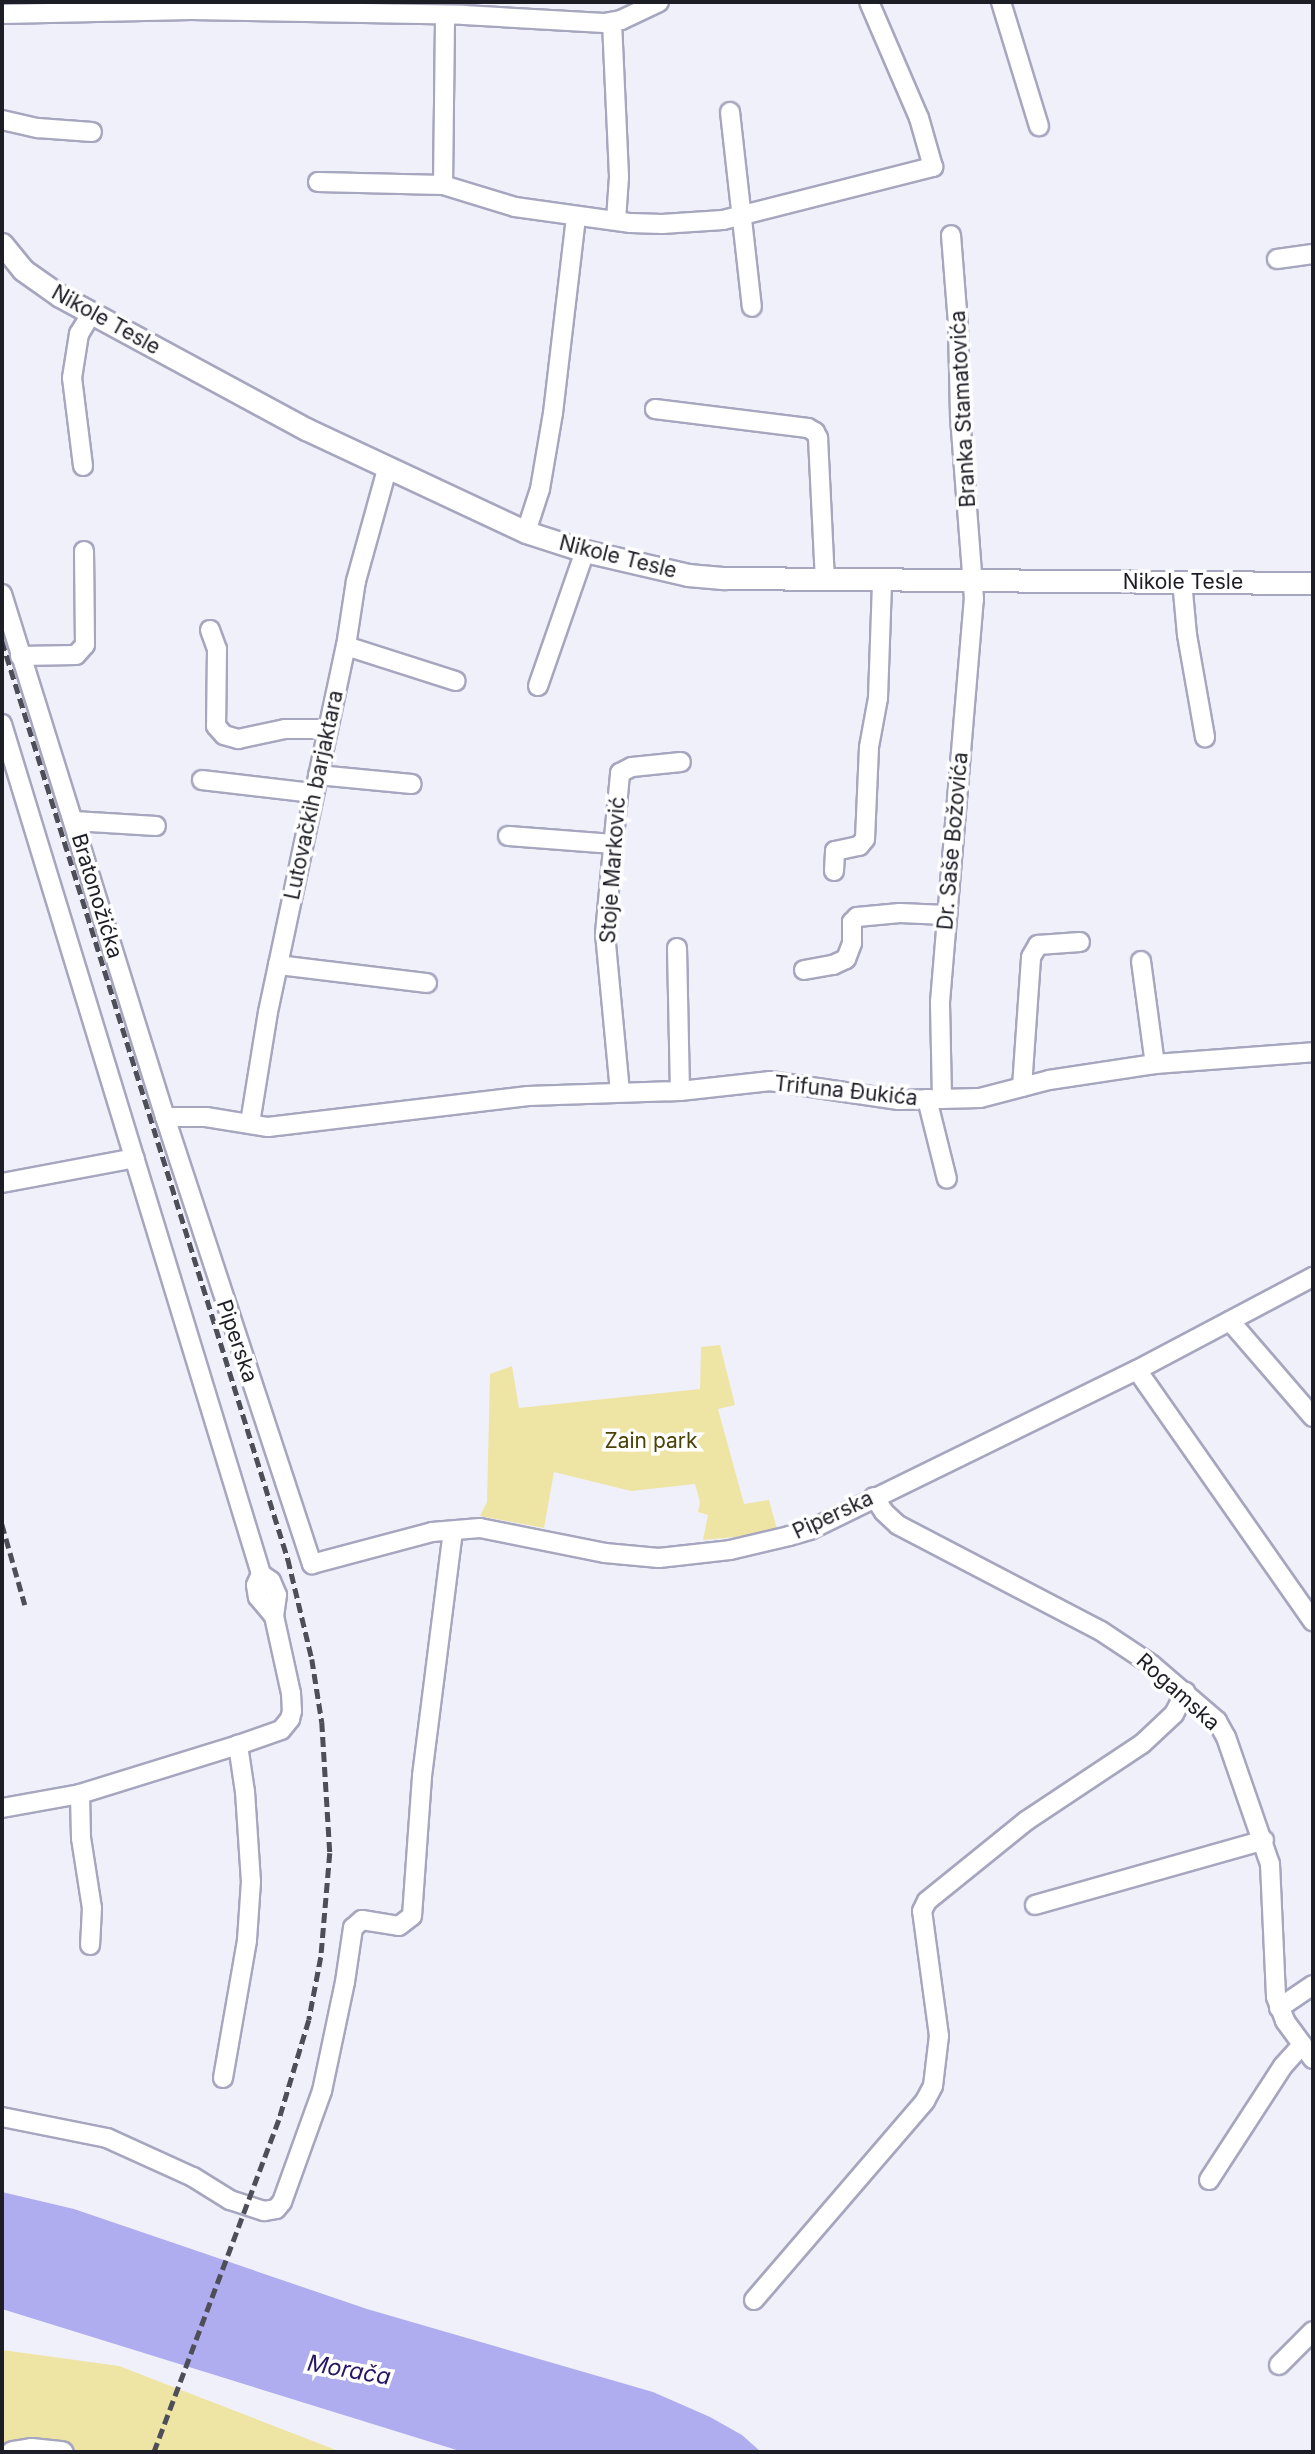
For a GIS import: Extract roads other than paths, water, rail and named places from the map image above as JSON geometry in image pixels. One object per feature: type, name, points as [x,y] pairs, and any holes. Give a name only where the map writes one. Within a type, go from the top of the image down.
[{"type":"street","points":[[318,182],[443,185],[515,207],[662,224],[741,216],[933,167],[914,105],[869,2]]},
{"type":"street","points":[[1001,2],[1039,126]]},
{"type":"street","points":[[2,14],[191,6],[309,7],[445,15],[464,8],[612,22],[655,3]]},
{"type":"street","points":[[443,185],[445,15]]},
{"type":"street","points":[[612,22],[619,177],[616,220]]},
{"type":"street","points":[[730,112],[752,307]]},
{"type":"street","points":[[2,120],[38,128],[92,132]]},
{"type":"street","points":[[526,532],[540,489],[553,413],[576,216]]},
{"type":"street","name":"Branka Stamatovića","points":[[951,235],[958,324],[960,415],[974,582]]},
{"type":"street","name":"Nikole Tesle","points":[[3,249],[32,278],[92,314],[387,469],[526,532],[585,551],[688,575],[882,581],[1313,583]]},
{"type":"street","points":[[1277,259],[1313,254]]},
{"type":"street","points":[[83,466],[72,378],[79,334],[92,314]]},
{"type":"street","points":[[654,410],[808,428],[815,432],[818,438],[825,580]]},
{"type":"street","name":"Lutovačkih barjaktara","points":[[250,1123],[278,965],[346,646],[356,581],[387,469]]},
{"type":"street","points":[[20,656],[76,655],[85,645],[84,551]]},
{"type":"street","points":[[538,686],[585,551]]},
{"type":"street","points":[[834,872],[835,851],[859,846],[865,839],[869,747],[878,698],[882,581]]},
{"type":"street","points":[[1182,581],[1187,635],[1206,737]]},
{"type":"street","name":"Dr. Saše Božovića","points":[[947,1179],[934,1099],[946,915],[969,673],[974,582]]},
{"type":"street","name":"Bratonožićka","points":[[2,594],[165,1117]]},
{"type":"street","points":[[210,630],[217,649],[216,726],[224,735],[238,740],[285,729],[328,729]]},
{"type":"street","points":[[346,646],[456,681]]},
{"type":"street","points":[[2,724],[261,1574],[256,1585],[258,1597],[274,1616],[291,1693],[290,1719],[281,1730],[80,1794],[2,1808]]},
{"type":"street","name":"Stoje Marković","points":[[620,1092],[605,933],[611,844],[620,773],[632,767],[681,761]]},
{"type":"street","points":[[317,775],[412,784]]},
{"type":"street","points":[[202,780],[313,793]]},
{"type":"street","points":[[74,821],[156,826]]},
{"type":"street","points":[[508,836],[611,844]]},
{"type":"street","points":[[804,970],[833,965],[846,959],[852,943],[852,922],[857,917],[900,913],[946,915]]},
{"type":"street","points":[[1022,1087],[1031,957],[1034,949],[1038,946],[1080,942]]},
{"type":"street","points":[[677,948],[680,1091]]},
{"type":"street","points":[[1142,961],[1155,1064]]},
{"type":"street","points":[[278,965],[427,983]]},
{"type":"street","name":"Trifuna Đukića","points":[[250,1123],[268,1127],[528,1096],[680,1091],[770,1082],[899,1100],[980,1098],[1048,1080],[1155,1064],[1313,1052]]},
{"type":"street","points":[[165,1117],[206,1117],[250,1123]]},
{"type":"street","name":"Piperska","points":[[165,1117],[307,1566],[422,1535],[480,1528],[627,1557],[688,1556],[730,1550],[810,1530],[1136,1370],[1313,1277]]},
{"type":"street","points":[[2,1183],[135,1158]]},
{"type":"street","points":[[1230,1321],[1313,1417]]},
{"type":"street","points":[[1136,1370],[1313,1621]]},
{"type":"street","name":"Rogamska","points":[[874,1497],[884,1512],[898,1525],[1101,1631],[1152,1665],[1185,1692],[1222,1729],[1264,1840],[1270,1864],[1276,1997],[1279,2008],[1308,2052]]},
{"type":"street","points":[[2,2117],[107,2138],[193,2177],[230,2200],[264,2211],[276,2208],[282,2202],[322,2091],[345,1982],[353,1928],[362,1920],[399,1926],[412,1916],[422,1776],[453,1531]]},
{"type":"street","points":[[754,2300],[919,2108],[933,2086],[939,2036],[922,1911],[927,1900],[1026,1821],[1142,1744],[1174,1714],[1185,1692]]},
{"type":"street","points":[[223,2078],[247,1940],[251,1882],[246,1792],[238,1745]]},
{"type":"street","points":[[80,1794],[81,1839],[92,1908],[90,1945]]},
{"type":"street","points":[[1035,1905],[1264,1840]]},
{"type":"street","points":[[1279,2008],[1313,1985]]},
{"type":"street","points":[[1209,2180],[1283,2066],[1308,2052]]},
{"type":"street","points":[[1279,2365],[1313,2330]]},
{"type":"street","points":[[12,2452],[31,2449],[62,2452]]},
{"type":"water","name":"Morača","points":[[2,2192],[74,2209],[367,2309],[653,2392],[710,2417],[742,2435],[761,2452],[463,2452],[2,2309]]},
{"type":"railway","points":[[2,641],[288,1559],[312,1659],[322,1722],[330,1853],[321,1957],[309,2020],[279,2120],[154,2452]]},
{"type":"railway","points":[[2,1524],[25,1605]]},
{"type":"park label","name":"Zain park","points":[[651,1441]]}]
